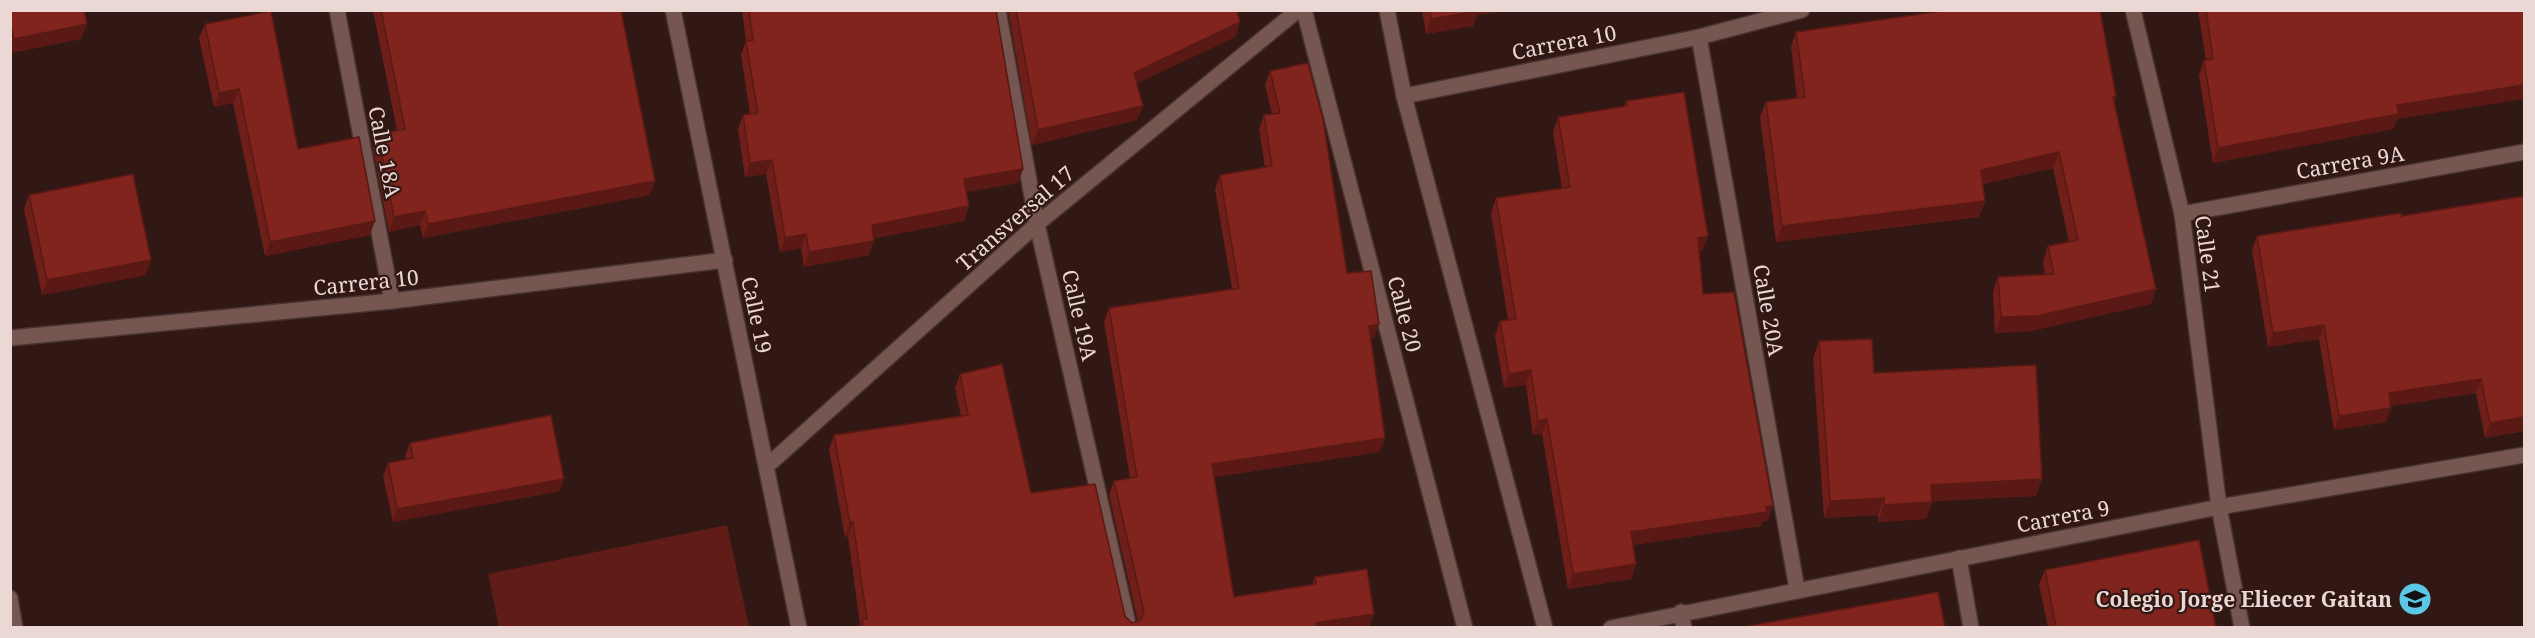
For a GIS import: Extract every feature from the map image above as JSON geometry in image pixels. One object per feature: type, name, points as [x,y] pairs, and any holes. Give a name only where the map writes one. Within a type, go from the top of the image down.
[{"type":"street","name":"Calle 18A","points":[[336,10],[392,301]]},
{"type":"street","name":"Calle 19","points":[[673,10],[799,627]]},
{"type":"street","name":"Calle 19A","points":[[998,10],[1037,224],[1129,627]]},
{"type":"street","name":"Transversal 17","points":[[767,466],[1037,224],[1298,10]]},
{"type":"street","name":"Calle 20","points":[[1304,10],[1465,627]]},
{"type":"street","points":[[1387,10],[1404,96],[1545,627]]},
{"type":"street","name":"Carrera 10","points":[[1404,96],[1700,37],[1802,10]]},
{"type":"street","name":"Calle 21","points":[[2133,10],[2182,213],[2219,507],[2242,627]]},
{"type":"street","name":"Calle 20A","points":[[1700,37],[1797,590]]},
{"type":"street","name":"Carrera 9A","points":[[2182,213],[2524,152]]},
{"type":"street","name":"Carrera 10","points":[[10,338],[392,301],[725,260]]},
{"type":"street","name":"Carrera 9","points":[[1611,627],[1682,620],[1797,590],[2219,507],[2524,455]]},
{"type":"street","points":[[1959,558],[1971,627]]},
{"type":"street","points":[[10,598],[15,627]]},
{"type":"shaded area","points":[[727,525],[749,627],[499,627],[488,574]]},
{"type":"building","points":[[10,10],[84,10],[87,24],[14,39]]},
{"type":"building","points":[[381,10],[621,10],[655,181],[428,224],[425,211],[394,217],[378,134],[405,129]]},
{"type":"building","points":[[749,10],[996,10],[1023,169],[964,179],[969,206],[872,225],[874,241],[809,252],[806,234],[785,238],[772,160],[750,163],[743,115],[758,113],[746,41],[753,40]]},
{"type":"building","points":[[1016,10],[1237,10],[1240,22],[1134,73],[1143,106],[1038,130]]},
{"type":"building","points":[[1430,10],[1478,10],[1478,11],[1431,19]]},
{"type":"building","points":[[1948,10],[2100,10],[2116,96],[2113,97],[2156,289],[2037,316],[2001,317],[1998,277],[2054,274],[2048,246],[2078,240],[2059,152],[1981,170],[1985,201],[1782,226],[1766,102],[1805,97],[1796,32]]},
{"type":"building","points":[[2206,10],[2524,10],[2524,85],[2397,105],[2399,114],[2218,148],[2204,60],[2213,59]]},
{"type":"building","points":[[271,11],[298,149],[359,137],[375,221],[270,242],[239,89],[219,93],[205,24]]},
{"type":"building","points":[[1308,63],[1323,119],[1347,273],[1371,271],[1379,324],[1369,326],[1385,438],[1212,464],[1234,597],[1316,584],[1315,577],[1367,569],[1374,614],[1316,623],[1316,627],[863,627],[862,619],[867,619],[853,522],[850,523],[834,435],[968,415],[960,374],[1002,364],[1031,493],[1095,484],[1125,616],[1132,623],[1141,620],[1144,612],[1114,481],[1137,477],[1109,308],[1239,288],[1220,175],[1272,166],[1264,115],[1280,113],[1270,71]]},
{"type":"building","points":[[1684,92],[1708,236],[1698,238],[1703,294],[1734,292],[1773,506],[1766,507],[1767,512],[1631,532],[1636,564],[1573,574],[1547,419],[1538,421],[1531,370],[1509,374],[1500,321],[1516,319],[1496,198],[1570,187],[1558,117],[1627,106],[1626,101]]},
{"type":"building","points":[[133,174],[151,260],[47,280],[29,195]]},
{"type":"building","points":[[2524,196],[2524,417],[2490,423],[2481,379],[2389,393],[2391,408],[2339,416],[2324,325],[2273,333],[2257,236]]},
{"type":"building","points":[[1872,339],[1874,373],[2036,365],[2042,479],[1931,485],[1932,502],[1884,505],[1884,498],[1830,501],[1819,341]]},
{"type":"building","points":[[551,415],[564,479],[397,509],[388,463],[413,458],[410,443]]},
{"type":"building","points":[[2199,540],[2216,627],[2056,627],[2045,570]]},
{"type":"building","points":[[1938,592],[1945,627],[1748,626]]},
{"type":"place","name":"Colegio Jorge Eliecer Gaitan","points":[[2415,599]]}]
